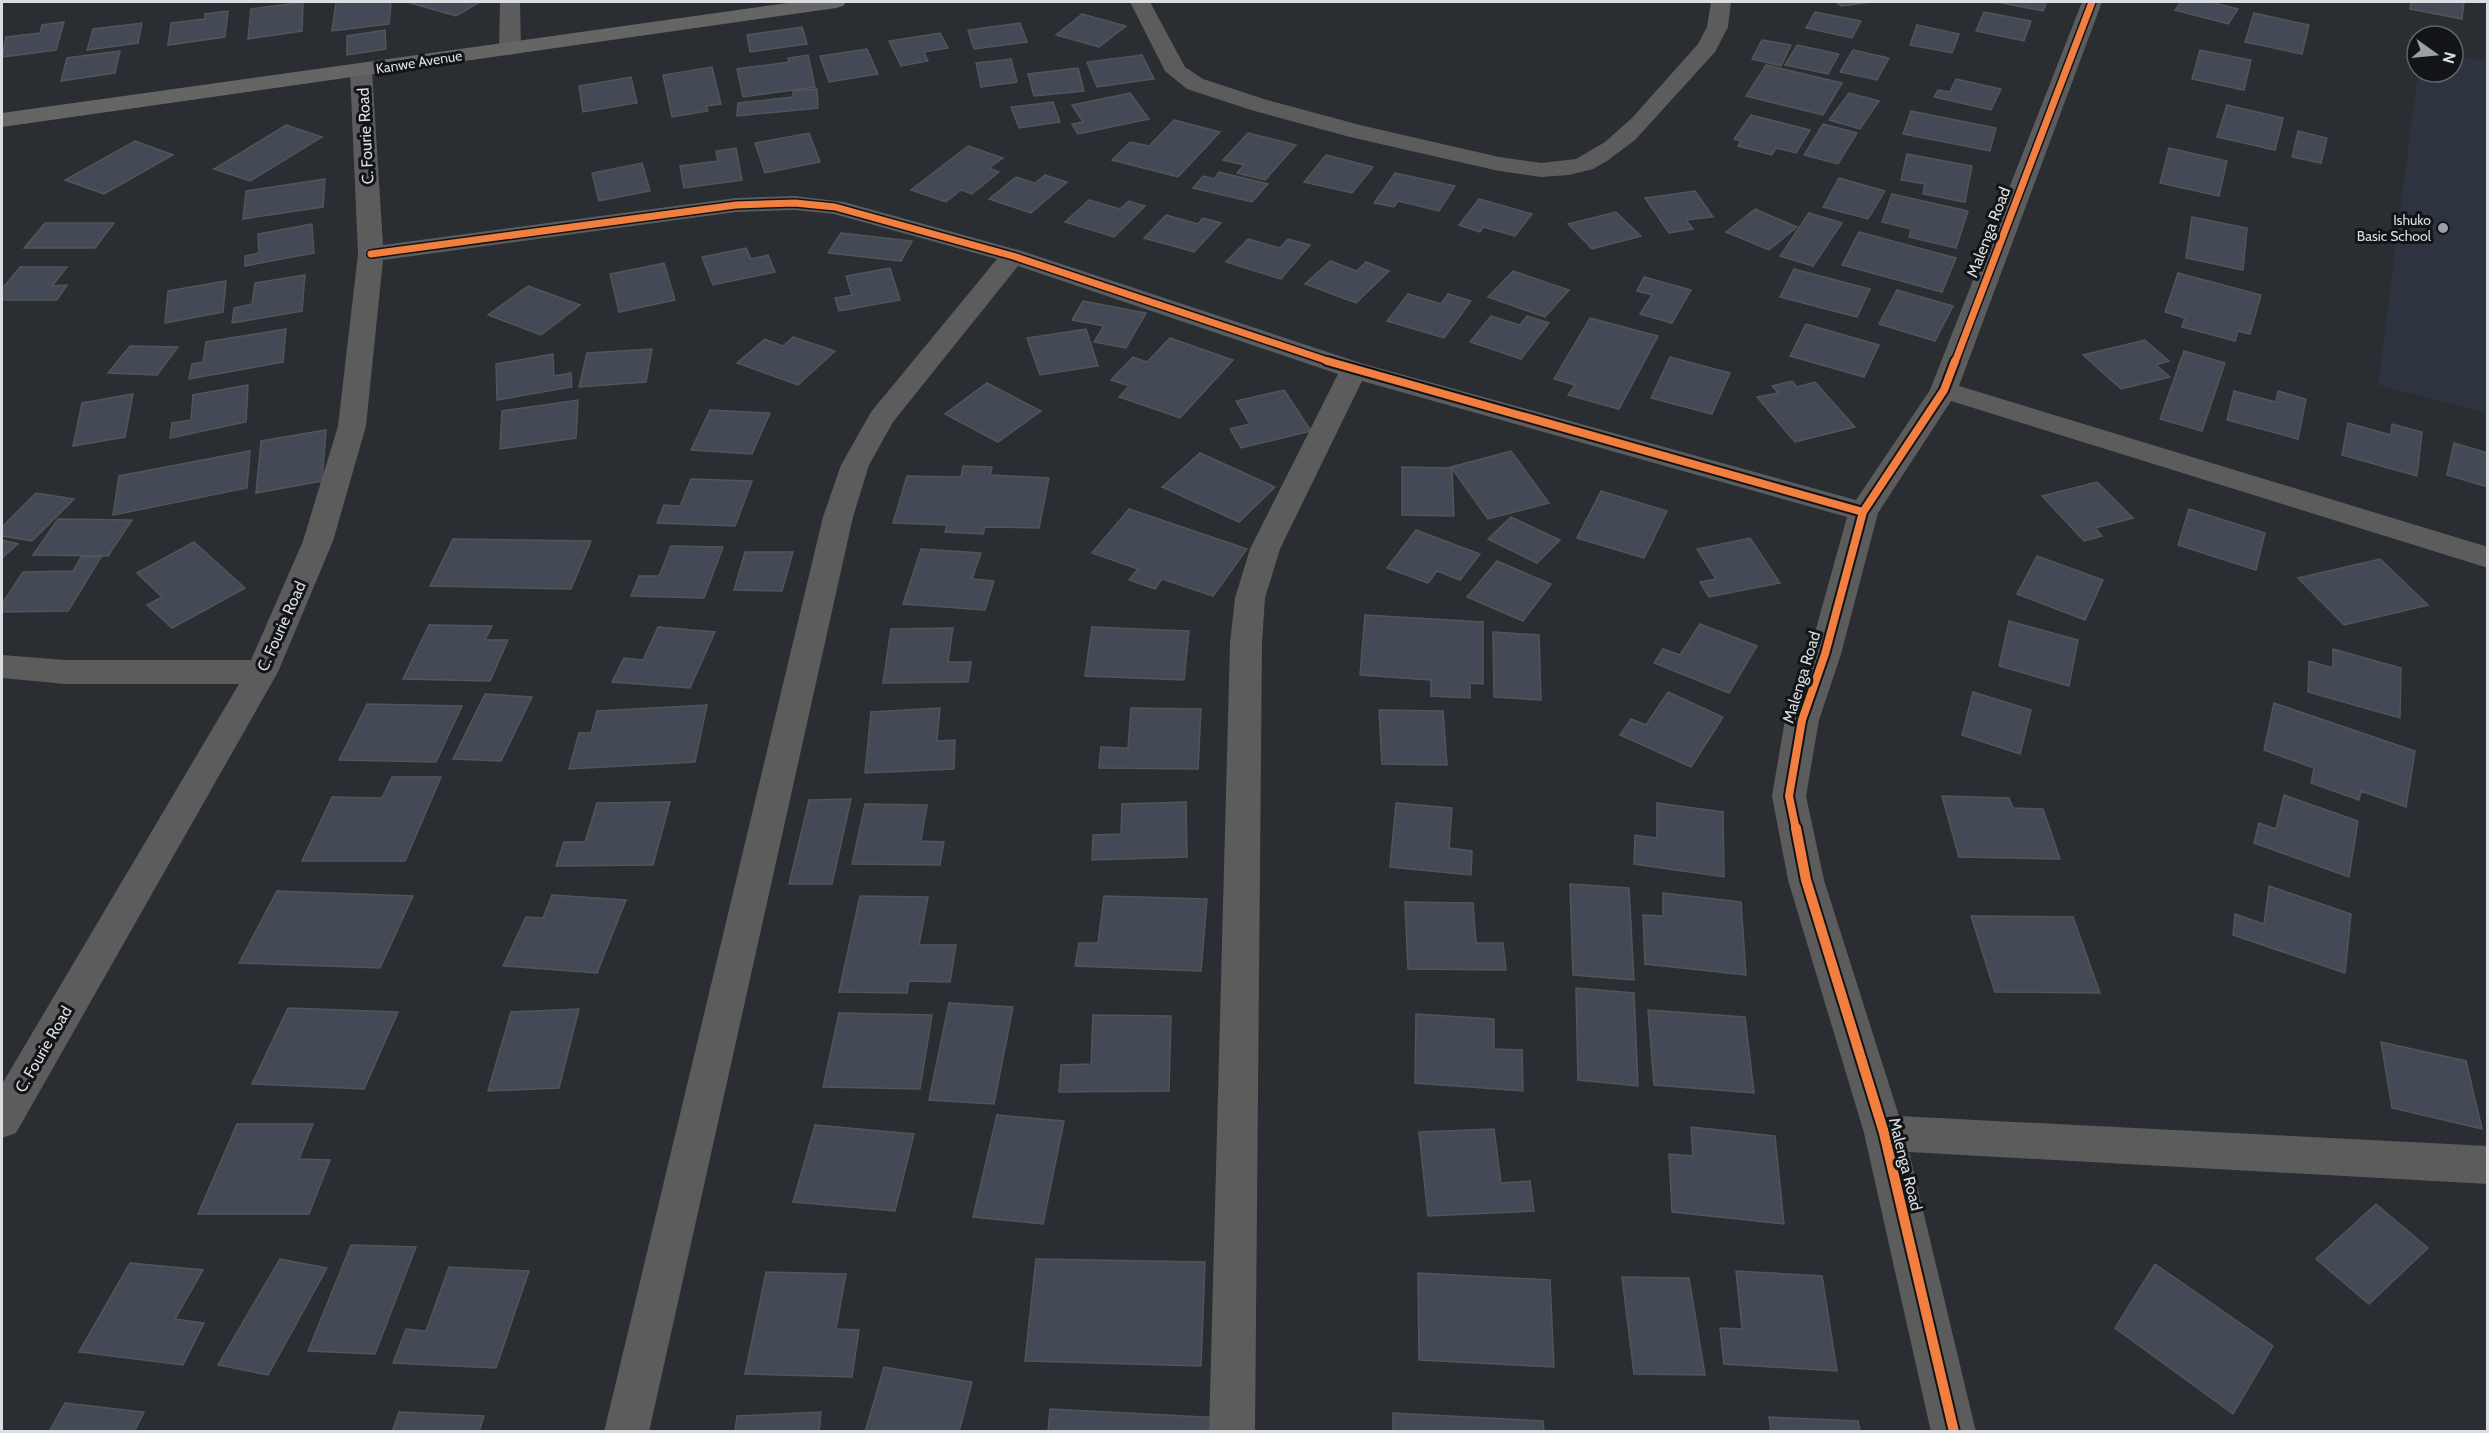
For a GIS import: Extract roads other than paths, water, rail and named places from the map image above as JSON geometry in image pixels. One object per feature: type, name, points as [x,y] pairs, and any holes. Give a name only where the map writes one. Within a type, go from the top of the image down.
[{"type":"main road","name":"Kanwe Avenue","points":[[2,120],[836,2]]},
{"type":"street","points":[[510,2],[510,48]]},
{"type":"street","points":[[1140,2],[1176,71],[1195,84],[1369,136],[1526,169],[1570,168],[1606,153],[1655,107],[1717,35],[1722,13],[1721,2]]},
{"type":"street","name":"Malenga Road","points":[[1954,1431],[1884,1133],[1806,880],[1789,796],[1802,720],[1825,654],[1863,512],[1944,390],[2092,2]]},
{"type":"street","name":"C. Fourie Road","points":[[2,1120],[262,672],[318,541],[352,426],[371,254],[361,71]]},
{"type":"street","points":[[371,254],[736,205],[795,203],[834,207],[1013,256],[1354,370],[1863,512]]},
{"type":"street","points":[[626,1431],[838,517],[855,465],[881,418],[1013,256]]},
{"type":"street","points":[[1232,1431],[1246,655],[1250,598],[1265,549],[1354,370]]},
{"type":"street","points":[[1944,390],[2487,558]]},
{"type":"street","points":[[2,666],[65,672],[262,672]]},
{"type":"street","points":[[1884,1133],[2487,1165]]},
{"type":"place","name":"Ishuko Basic School","points":[[2443,228]]}]
